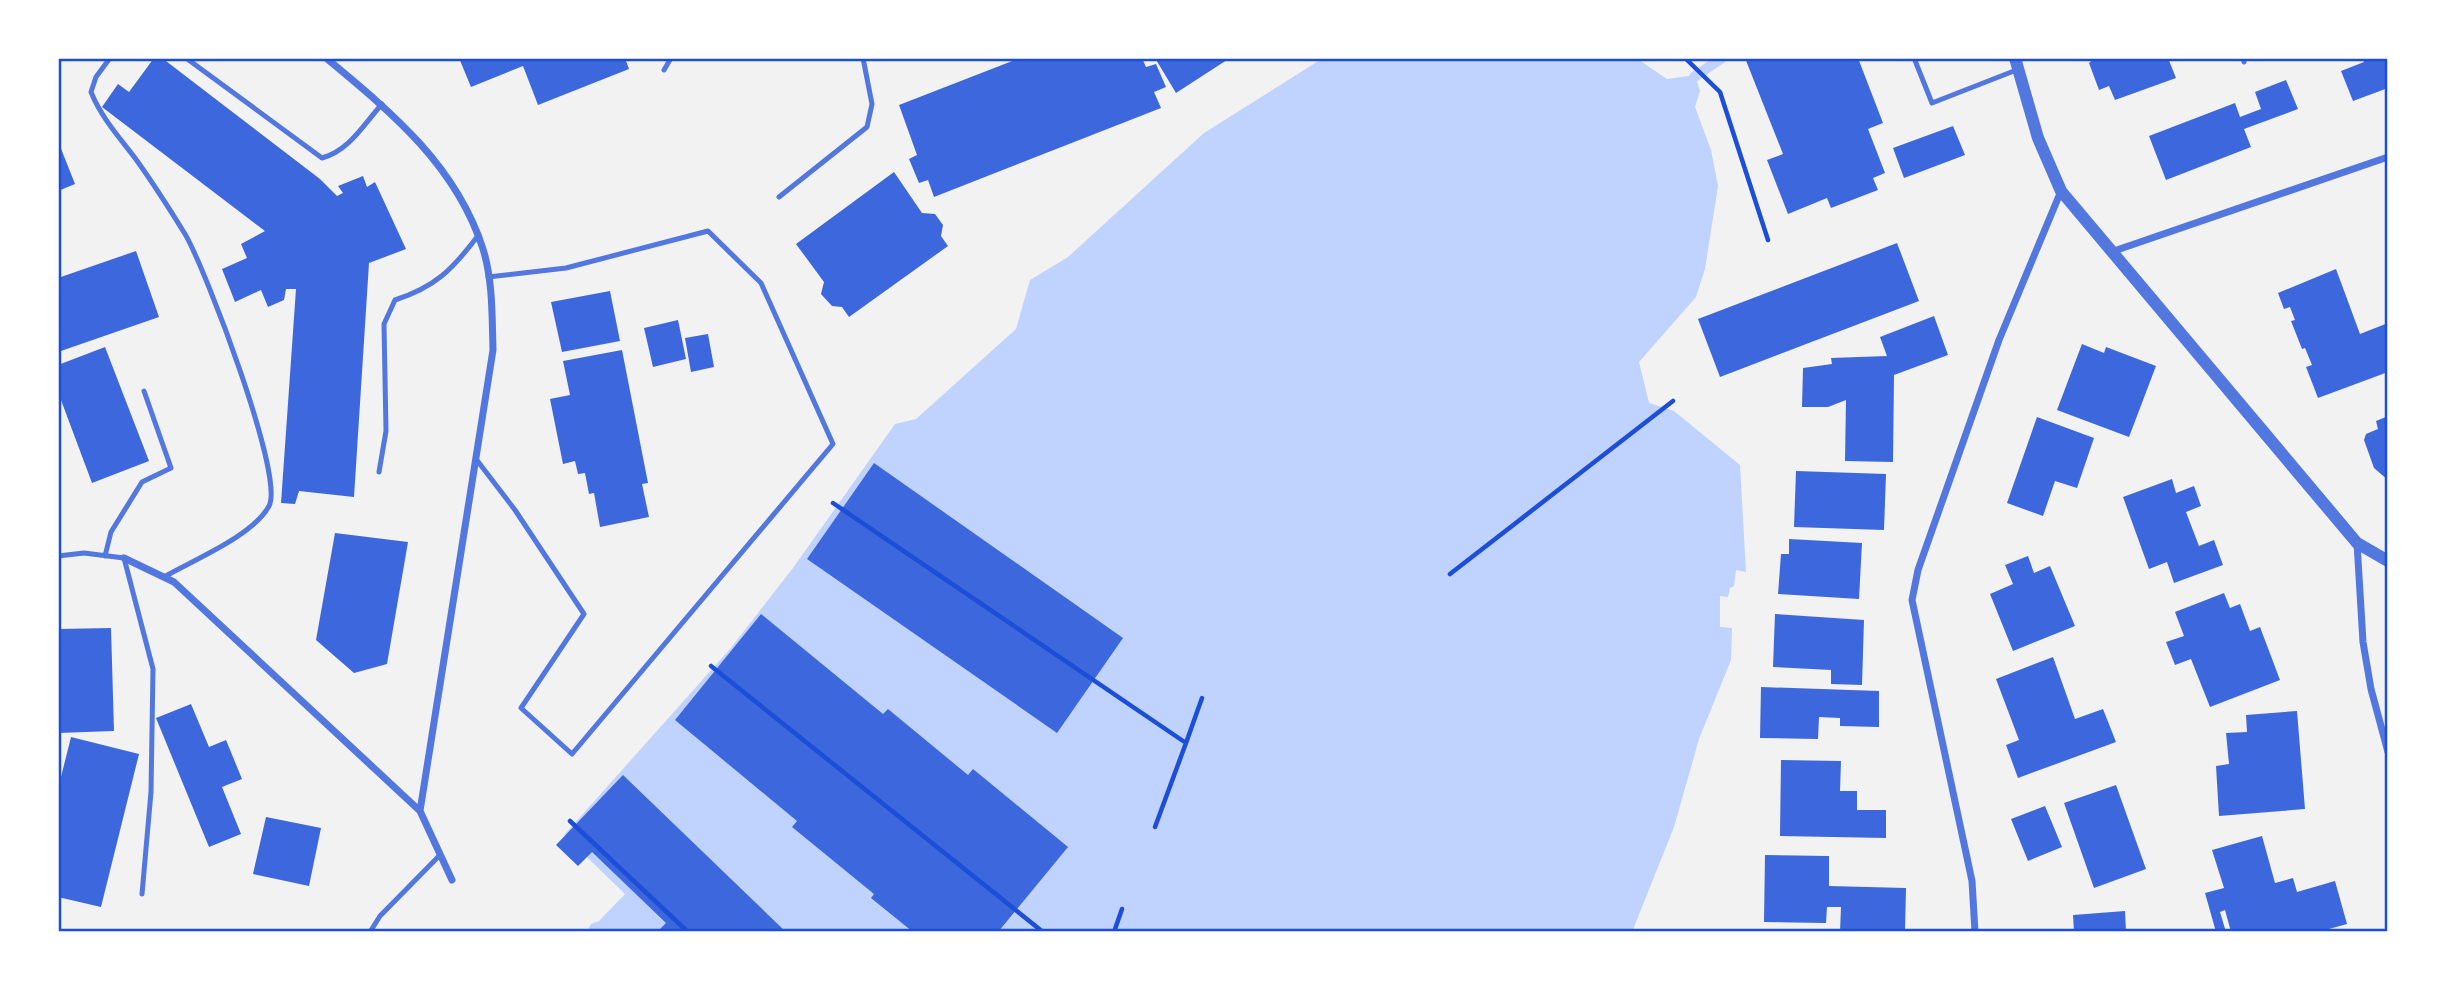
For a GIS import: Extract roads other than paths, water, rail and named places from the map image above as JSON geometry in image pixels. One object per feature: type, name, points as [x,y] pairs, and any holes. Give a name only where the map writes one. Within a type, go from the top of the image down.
[{"type":"street","points":[[326,58],[400,119],[436,160],[477,237],[488,277],[493,350],[420,811]]},
{"type":"street","points":[[2017,64],[2038,138],[2061,191],[2110,253],[2357,543],[2388,561]]},
{"type":"street","points":[[2110,253],[2388,157]]},
{"type":"street","points":[[1975,932],[1972,881],[1912,600],[1918,570],[1999,340],[2061,191]]},
{"type":"street","points":[[2357,543],[2363,642],[2371,689],[2388,752]]},
{"type":"street","points":[[124,558],[174,582],[420,811],[452,880]]},
{"type":"lane","points":[[110,58],[96,77],[91,92],[94,100],[156,187],[187,238],[251,404],[271,480],[271,504],[257,524],[164,577]]},
{"type":"lane","points":[[186,58],[323,158],[335,155],[349,143],[382,104]]},
{"type":"lane","points":[[664,69],[671,58]]},
{"type":"lane","points":[[779,197],[867,127],[872,104],[863,58]]},
{"type":"lane","points":[[1914,58],[1932,103],[2017,64]]},
{"type":"lane","points":[[476,459],[515,510],[584,614],[521,708],[572,754],[833,444],[761,283],[708,231],[566,268],[488,277]]},
{"type":"lane","points":[[379,472],[386,430],[384,324],[395,300],[424,290],[456,265],[477,237]]},
{"type":"lane","points":[[105,556],[111,531],[142,482],[170,468],[144,390]]},
{"type":"lane","points":[[58,556],[84,553],[124,558],[153,669],[151,792],[142,894]]},
{"type":"lane","points":[[370,932],[380,916],[440,855]]},
{"type":"water","points":[[1323,58],[1636,58],[1667,79],[1695,75],[1700,91],[1695,107],[1711,150],[1718,186],[1705,269],[1696,297],[1639,362],[1649,403],[1674,411],[1740,465],[1746,572],[1736,570],[1734,586],[1730,588],[1728,597],[1720,596],[1720,627],[1732,628],[1731,660],[1699,739],[1674,827],[1632,932],[587,932],[591,924],[599,921],[625,894],[564,835],[730,649],[793,568],[895,424],[916,419],[1016,329],[1030,280],[1068,257],[1204,133]]},
{"type":"waterway","points":[[1694,77],[1722,58]]}]
